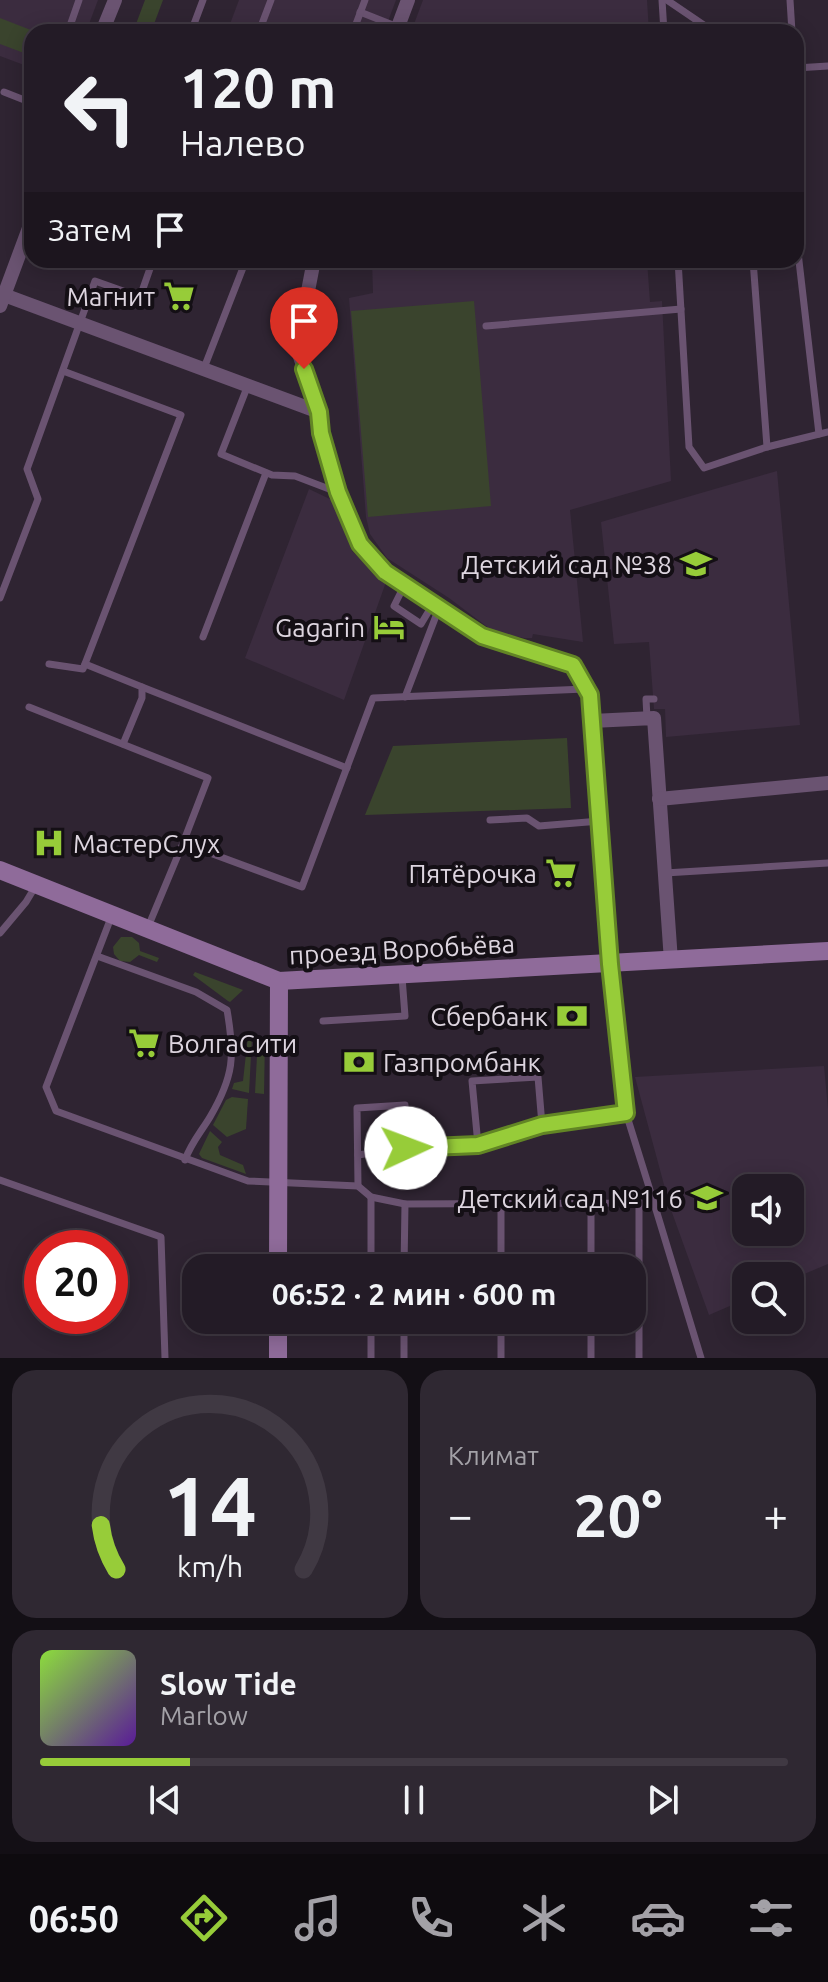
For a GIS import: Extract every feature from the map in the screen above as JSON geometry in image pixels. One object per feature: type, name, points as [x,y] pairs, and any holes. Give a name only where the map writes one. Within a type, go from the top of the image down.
[{"type":"main road","name":"проезд Воробьёва","points":[[0,870],[279,981],[828,951]]},
{"type":"main road","points":[[278,1254],[279,981]]},
{"type":"main road","points":[[278,1334],[278,1358]]},
{"type":"street","points":[[105,24],[115,0]]},
{"type":"street","points":[[399,24],[408,0]]},
{"type":"street","points":[[24,241],[2,300],[78,323],[319,412]]},
{"type":"street","points":[[312,268],[297,348],[319,412],[321,433],[338,492],[360,544],[385,572],[482,636],[573,665],[590,695],[610,964]]},
{"type":"street","points":[[592,721],[654,718],[671,961]]},
{"type":"street","points":[[659,799],[828,783]]},
{"type":"lane","points":[[71,23],[79,0]]},
{"type":"lane","points":[[194,24],[203,0]]},
{"type":"lane","points":[[262,24],[271,0]]},
{"type":"lane","points":[[356,24],[365,0]]},
{"type":"lane","points":[[664,0],[664,24]]},
{"type":"lane","points":[[664,0],[702,24]]},
{"type":"lane","points":[[790,0],[792,24]]},
{"type":"lane","points":[[360,12],[386,24]]},
{"type":"lane","points":[[804,68],[828,66]]},
{"type":"lane","points":[[4,92],[24,100]]},
{"type":"lane","points":[[0,598],[38,499],[27,469],[95,281],[140,297],[150,268]]},
{"type":"lane","points":[[204,368],[243,268]]},
{"type":"lane","points":[[678,268],[689,447],[704,468],[767,447],[824,433],[801,268]]},
{"type":"lane","points":[[754,268],[767,447]]},
{"type":"lane","points":[[486,326],[681,309]]},
{"type":"lane","points":[[49,664],[83,669],[181,415],[63,371]]},
{"type":"lane","points":[[248,385],[221,454],[266,473],[295,476],[338,492]]},
{"type":"lane","points":[[203,637],[266,473]]},
{"type":"lane","points":[[404,585],[394,606],[421,624],[436,606]]},
{"type":"lane","points":[[405,697],[436,606]]},
{"type":"lane","points":[[85,664],[347,768]]},
{"type":"lane","points":[[123,744],[142,698],[142,687]]},
{"type":"lane","points":[[183,843],[302,887],[373,698],[586,689]]},
{"type":"lane","points":[[647,718],[646,699],[654,699]]},
{"type":"lane","points":[[29,707],[208,778],[148,929]]},
{"type":"lane","points":[[490,820],[527,818],[539,826],[600,821]]},
{"type":"lane","points":[[665,873],[828,863]]},
{"type":"lane","points":[[0,933],[36,885]]},
{"type":"lane","points":[[112,915],[46,1087],[56,1111],[248,1181],[358,1186],[371,1197],[405,1204],[654,1203]]},
{"type":"lane","points":[[97,956],[196,992],[227,1010],[234,1047],[227,1086],[191,1144],[185,1160]]},
{"type":"lane","points":[[610,964],[626,1113],[701,1358]]},
{"type":"lane","points":[[323,1021],[405,1016],[402,975]]},
{"type":"lane","points":[[478,1145],[472,1081],[538,1077],[542,1125]]},
{"type":"lane","points":[[358,1186],[357,1108],[405,1105],[406,1148]]},
{"type":"lane","points":[[358,1155],[406,1148],[478,1145],[542,1125],[626,1113]]},
{"type":"lane","points":[[0,1180],[161,1237],[165,1358]]},
{"type":"lane","points":[[371,1197],[371,1254]]},
{"type":"lane","points":[[501,1202],[501,1254]]},
{"type":"lane","points":[[591,1202],[591,1254]]},
{"type":"lane","points":[[639,1203],[639,1358]]},
{"type":"lane","points":[[404,1254],[405,1204]]},
{"type":"lane","points":[[371,1334],[371,1358]]},
{"type":"lane","points":[[404,1334],[404,1358]]},
{"type":"lane","points":[[501,1334],[501,1358]]},
{"type":"lane","points":[[591,1334],[591,1358]]},
{"type":"shaded area","points":[[0,0],[98,0],[89,24],[24,24],[24,65],[0,56]]},
{"type":"shaded area","points":[[239,0],[396,0],[387,24],[230,24]]},
{"type":"shaded area","points":[[423,0],[647,0],[648,24],[414,24]]},
{"type":"shaded area","points":[[372,268],[648,268],[650,302],[662,301],[671,481],[570,510],[583,642],[533,634],[532,638],[524,638],[494,632],[387,558],[370,534],[366,517],[349,298],[373,293]]},
{"type":"shaded area","name":"Детский сад №38","points":[[777,471],[800,725],[666,737],[665,709],[654,709],[649,642],[614,644],[601,522]]},
{"type":"shaded area","points":[[309,489],[332,500],[352,551],[386,582],[344,700],[245,658]]},
{"type":"shaded area","name":"Детский сад №116","points":[[824,1066],[828,1109],[828,1264],[804,1274],[804,1262],[732,1262],[732,1305],[709,1315],[670,1207],[635,1077]]},
{"type":"green space","points":[[145,0],[163,0],[154,24],[136,24]]},
{"type":"green space","points":[[0,18],[24,27],[24,53],[0,44]]},
{"type":"green space","points":[[474,301],[491,506],[368,517],[351,311]]},
{"type":"green space","points":[[567,738],[571,808],[365,815],[393,746]]},
{"type":"green space","points":[[121,937],[132,937],[139,943],[140,951],[159,958],[157,962],[139,955],[130,962],[120,961],[113,947]]},
{"type":"green space","points":[[195,972],[243,990],[230,1002],[193,975]]},
{"type":"green space","points":[[248,1036],[252,1036],[249,1093],[232,1089],[234,1083],[243,1081]]},
{"type":"green space","points":[[258,1037],[265,1037],[264,1094],[255,1093]]},
{"type":"green space","points":[[232,1097],[248,1099],[246,1129],[227,1137],[213,1125],[226,1100]]},
{"type":"green space","points":[[210,1131],[222,1142],[218,1147],[220,1155],[243,1165],[246,1174],[202,1158],[199,1154]]},
{"type":"place","name":"Магнит","points":[[179,296]]},
{"type":"place","name":"Детский сад №38","points":[[696,564]]},
{"type":"place","name":"Gagarin","points":[[389,627]]},
{"type":"place","name":"МастерСлух","points":[[49,843]]},
{"type":"place","name":"Пятёрочка","points":[[561,873]]},
{"type":"place","name":"Сбербанк","points":[[572,1016]]},
{"type":"place","name":"ВолгаСити","points":[[144,1043]]},
{"type":"place","name":"Газпромбанк","points":[[359,1062]]},
{"type":"place","name":"Детский сад №116","points":[[707,1198]]},
{"type":"route","points":[[304,369],[319,412],[321,433],[338,492],[360,544],[385,572],[482,636],[573,665],[590,695],[610,964],[626,1113],[542,1125],[478,1145],[406,1148]]}]
